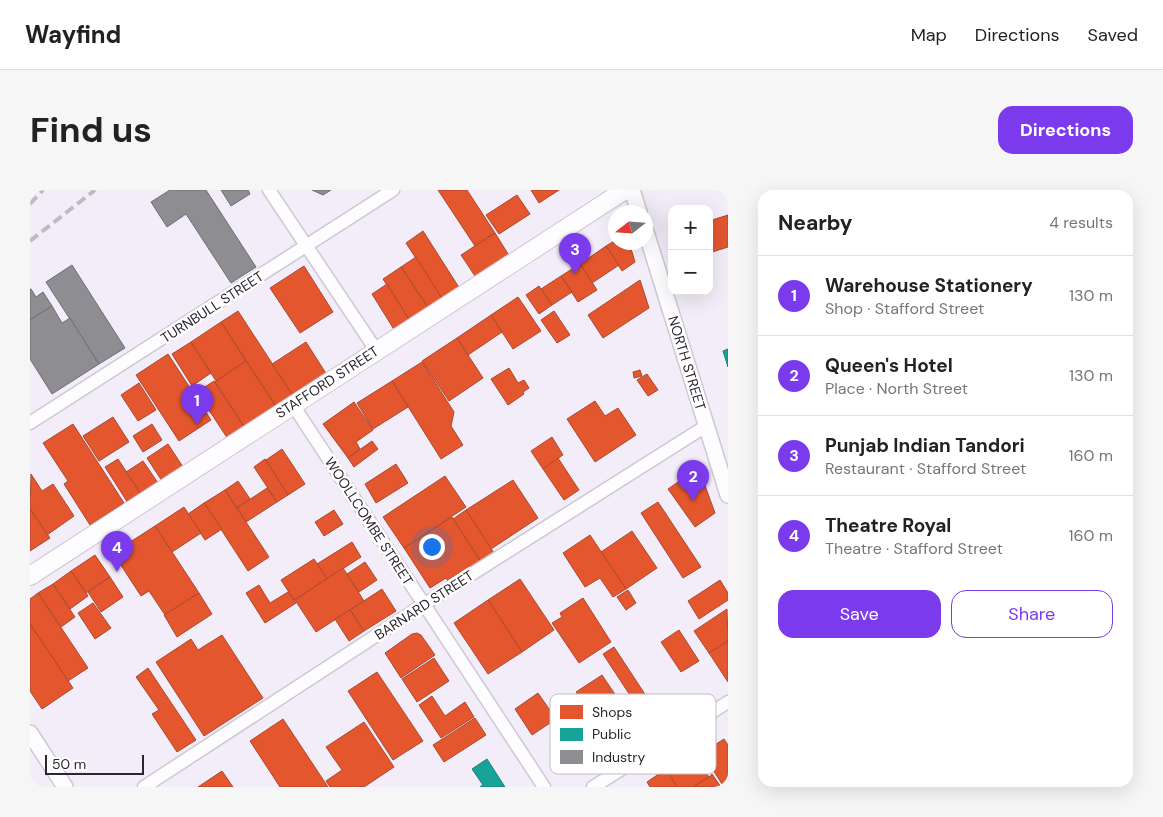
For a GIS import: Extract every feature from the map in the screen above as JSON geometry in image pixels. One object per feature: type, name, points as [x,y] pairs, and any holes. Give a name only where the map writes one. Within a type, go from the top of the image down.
[{"type":"main road","name":"STAFFORD STREET","points":[[30,576],[624,190]]},
{"type":"street","points":[[269,190],[376,350]]},
{"type":"street","name":"TURNBULL STREET","points":[[30,423],[393,190]]},
{"type":"street","points":[[632,190],[637,205]]},
{"type":"street","name":"NORTH STREET","points":[[652,250],[728,495]]},
{"type":"street","name":"WOOLLCOMBE STREET","points":[[293,405],[544,787]]},
{"type":"street","name":"BARNARD STREET","points":[[144,787],[423,605],[706,426]]},
{"type":"street","points":[[716,710],[728,702]]},
{"type":"street","points":[[30,733],[65,787]]},
{"type":"street","points":[[593,787],[614,774]]},
{"type":"building: Shops","points":[[438,190],[467,190],[495,233],[475,246]]},
{"type":"building: Shops","points":[[531,190],[559,190],[539,203]]},
{"type":"building: Shops","points":[[517,195],[530,214],[499,234],[486,215]]},
{"type":"building: Shops","points":[[728,215],[728,247],[713,252],[713,250],[713,220]]},
{"type":"building: Shops","points":[[423,231],[460,289],[443,300],[406,243]]},
{"type":"building: Shops","points":[[495,233],[510,257],[477,279],[461,255]]},
{"type":"building: Shops","points":[[606,246],[619,265],[592,283],[580,264]]},
{"type":"building: Shops","points":[[609,250],[631,250],[635,262],[622,271]]},
{"type":"building: Shops","points":[[416,257],[443,300],[429,309],[401,267]]},
{"type":"building: Shops","points":[[580,264],[597,290],[578,302],[561,276]]},
{"type":"building: Shops","points":[[304,266],[333,312],[300,333],[270,288]]},
{"type":"building: Shops","points":[[401,267],[429,309],[410,321],[383,279]]},
{"type":"building: Shops","points":[[561,276],[572,292],[552,305],[541,289]]},
{"type":"building: Shops","points":[[640,280],[649,308],[603,338],[588,315]]},
{"type":"building: Shops","points":[[387,284],[410,321],[395,331],[372,294]]},
{"type":"building: Shops","points":[[539,286],[552,305],[539,314],[526,295]]},
{"type":"building: Shops","points":[[518,297],[541,331],[513,349],[491,315]]},
{"type":"building: Shops","points":[[238,311],[294,397],[277,408],[221,322]]},
{"type":"building: Shops","points":[[554,311],[570,335],[557,343],[541,320]]},
{"type":"building: Shops","points":[[491,315],[502,332],[468,355],[457,338]]},
{"type":"building: Shops","points":[[221,322],[246,361],[216,381],[191,342]]},
{"type":"building: Shops","points":[[457,338],[483,378],[449,401],[422,361]]},
{"type":"building: Shops","points":[[191,342],[211,373],[192,386],[172,354]]},
{"type":"building: Shops","points":[[306,342],[327,375],[294,397],[272,364]]},
{"type":"building: Shops","points":[[168,354],[211,420],[179,441],[136,375]]},
{"type":"building: Shops","points":[[246,361],[277,408],[245,428],[215,382]]},
{"type":"building: Shops","points":[[422,362],[454,412],[451,426],[463,445],[441,459],[392,381]]},
{"type":"building: Shops","points":[[509,368],[518,383],[524,380],[529,388],[523,392],[524,394],[508,405],[491,379]]},
{"type":"building: Shops","points":[[640,370],[642,376],[634,378],[633,372]]},
{"type":"building: Shops","points":[[647,374],[658,390],[648,396],[637,380]]},
{"type":"building: Shops","points":[[214,381],[245,428],[228,439],[197,392]]},
{"type":"building: Shops","points":[[392,381],[408,407],[373,429],[357,403]]},
{"type":"building: Shops","points":[[139,383],[156,410],[138,421],[121,395]]},
{"type":"building: Shops","points":[[595,401],[605,416],[618,408],[636,435],[595,462],[567,419]]},
{"type":"building: Shops","points":[[354,402],[373,430],[356,442],[360,449],[348,458],[323,424]]},
{"type":"building: Shops","points":[[113,417],[129,442],[99,461],[83,436]]},
{"type":"building: Shops","points":[[73,424],[124,503],[90,525],[64,484],[68,481],[43,443]]},
{"type":"building: Shops","points":[[152,424],[162,440],[143,452],[133,436]]},
{"type":"building: Shops","points":[[552,437],[563,455],[543,469],[531,451]]},
{"type":"building: Shops","points":[[372,441],[378,449],[354,467],[348,458]]},
{"type":"building: Shops","points":[[168,444],[183,467],[162,481],[147,458]]},
{"type":"building: Shops","points":[[282,449],[305,484],[288,495],[266,460]]},
{"type":"building: Shops","points":[[558,458],[579,490],[564,500],[543,469]]},
{"type":"building: Shops","points":[[118,459],[141,494],[128,503],[105,467]]},
{"type":"building: Shops","points":[[265,459],[288,495],[277,502],[254,467]]},
{"type":"building: Shops","points":[[143,461],[158,483],[141,494],[126,472]]},
{"type":"building: Shops","points":[[396,464],[408,483],[376,503],[365,484]]},
{"type":"building: Shops","points":[[694,472],[700,472],[715,513],[695,527],[668,489]]},
{"type":"building: Shops","points":[[31,474],[42,491],[53,484],[74,516],[47,535],[30,509]]},
{"type":"building: Shops","points":[[445,476],[466,507],[404,548],[383,517]]},
{"type":"building: Shops","points":[[513,480],[538,518],[491,549],[466,510]]},
{"type":"building: Shops","points":[[238,481],[250,499],[237,508],[225,490]]},
{"type":"building: Shops","points":[[267,488],[277,502],[246,522],[237,508]]},
{"type":"building: Shops","points":[[225,490],[269,557],[248,571],[204,503]]},
{"type":"building: Shops","points":[[658,502],[701,567],[683,578],[641,513]]},
{"type":"building: Shops","points":[[204,503],[222,529],[205,540],[188,514]]},
{"type":"building: Shops","points":[[184,507],[201,533],[172,552],[155,526]]},
{"type":"building: Shops","points":[[30,509],[50,538],[30,551]]},
{"type":"building: Shops","points":[[334,510],[343,524],[324,536],[315,522]]},
{"type":"building: Shops","points":[[466,510],[494,553],[481,562],[453,519]]},
{"type":"building: Shops","points":[[452,517],[481,562],[449,583],[446,578],[430,588],[404,548]]},
{"type":"building: Shops","points":[[155,526],[199,593],[165,615],[149,591],[141,596],[113,553]]},
{"type":"building: Shops","points":[[632,531],[657,568],[626,589],[601,552]]},
{"type":"building: Shops","points":[[590,535],[626,589],[613,597],[600,578],[585,587],[563,553]]},
{"type":"building: Shops","points":[[352,542],[361,557],[327,579],[317,564]]},
{"type":"building: Shops","points":[[95,555],[110,577],[86,593],[71,571]]},
{"type":"building: Shops","points":[[314,559],[327,579],[294,600],[281,580]]},
{"type":"building: Shops","points":[[365,562],[377,580],[359,592],[347,574]]},
{"type":"building: Shops","points":[[343,568],[364,601],[316,632],[295,600]]},
{"type":"building: Shops","points":[[71,571],[88,596],[70,609],[53,584]]},
{"type":"building: Shops","points":[[110,577],[123,597],[101,612],[88,592]]},
{"type":"building: Shops","points":[[520,579],[554,630],[522,652],[488,600]]},
{"type":"building: Shops","points":[[720,580],[728,593],[728,600],[699,619],[688,601]]},
{"type":"building: Shops","points":[[53,584],[75,617],[61,627],[38,593]]},
{"type":"building: Shops","points":[[259,585],[270,603],[288,592],[296,603],[265,623],[246,593]]},
{"type":"building: Shops","points":[[382,589],[396,611],[364,631],[350,610]]},
{"type":"building: Shops","points":[[628,590],[636,603],[626,610],[617,597]]},
{"type":"building: Shops","points":[[38,593],[88,668],[68,681],[30,624],[30,599]]},
{"type":"building: Shops","points":[[199,593],[212,614],[177,637],[164,615]]},
{"type":"building: Shops","points":[[583,598],[611,642],[579,663],[552,623],[562,617],[560,613]]},
{"type":"building: Shops","points":[[488,600],[522,652],[488,674],[454,623]]},
{"type":"building: Shops","points":[[93,603],[111,628],[95,639],[78,613]]},
{"type":"building: Shops","points":[[727,609],[728,641],[709,653],[694,631]]},
{"type":"building: Shops","points":[[350,610],[364,631],[349,641],[335,619]]},
{"type":"building: Shops","points":[[30,624],[73,688],[42,709],[30,691]]},
{"type":"building: Shops","points":[[679,630],[699,661],[681,672],[661,642]]},
{"type":"building: Shops","points":[[417,633],[421,635],[435,655],[401,678],[385,653],[412,634]]},
{"type":"building: Shops","points":[[222,635],[263,698],[204,736],[156,662],[191,639],[198,650]]},
{"type":"building: Shops","points":[[728,641],[728,682],[709,653]]},
{"type":"building: Shops","points":[[614,647],[645,694],[629,694],[603,654]]},
{"type":"building: Shops","points":[[434,658],[449,681],[417,702],[402,679]]},
{"type":"building: Shops","points":[[148,668],[196,740],[177,752],[152,714],[159,710],[136,677]]},
{"type":"building: Shops","points":[[377,672],[423,741],[393,760],[348,691]]},
{"type":"building: Shops","points":[[602,675],[615,694],[577,694],[576,692]]},
{"type":"building: Shops","points":[[538,693],[550,710],[550,723],[532,735],[515,709]]},
{"type":"building: Shops","points":[[432,696],[445,716],[465,702],[474,717],[441,738],[419,705]]},
{"type":"building: Shops","points":[[475,718],[486,735],[444,762],[433,745]]},
{"type":"building: Shops","points":[[283,719],[328,787],[280,787],[250,741]]},
{"type":"building: Shops","points":[[364,722],[394,767],[364,787],[330,787],[326,781],[342,770],[326,747]]},
{"type":"building: Shops","points":[[724,739],[728,745],[728,787],[724,787],[716,774],[716,744]]},
{"type":"building: Shops","points":[[222,771],[233,787],[198,787]]},
{"type":"building: Shops","points":[[659,774],[669,774],[677,787],[650,787],[647,782]]},
{"type":"building: Shops","points":[[668,774],[707,774],[709,777],[693,787],[677,787]]},
{"type":"building: Shops","points":[[712,774],[721,787],[693,787],[709,777]]},
{"type":"building: Public","points":[[728,349],[728,367],[723,351]]},
{"type":"building: Public","points":[[487,759],[505,787],[480,787],[483,785],[472,769]]},
{"type":"building: Industry","points":[[170,190],[206,190],[256,267],[231,283],[186,214],[167,227],[151,202]]},
{"type":"building: Industry","points":[[221,190],[248,190],[250,194],[231,206]]},
{"type":"building: Industry","points":[[312,190],[331,190],[323,195]]},
{"type":"building: Industry","points":[[72,265],[125,348],[99,364],[46,282]]},
{"type":"building: Industry","points":[[30,289],[36,297],[43,292],[52,306],[30,320]]},
{"type":"building: Industry","points":[[52,306],[62,323],[70,318],[99,364],[52,394],[30,359],[30,320]]},
{"type":"railway","points":[[30,204],[43,190]]},
{"type":"railway","points":[[30,241],[95,190]]},
{"type":"place","name":"Punjab Indian Tandori","points":[[575,274]]},
{"type":"place","name":"Warehouse Stationery","points":[[197,425]]},
{"type":"place","name":"Queen's Hotel","points":[[693,501]]},
{"type":"place","name":"Theatre Royal","points":[[117,572]]}]
